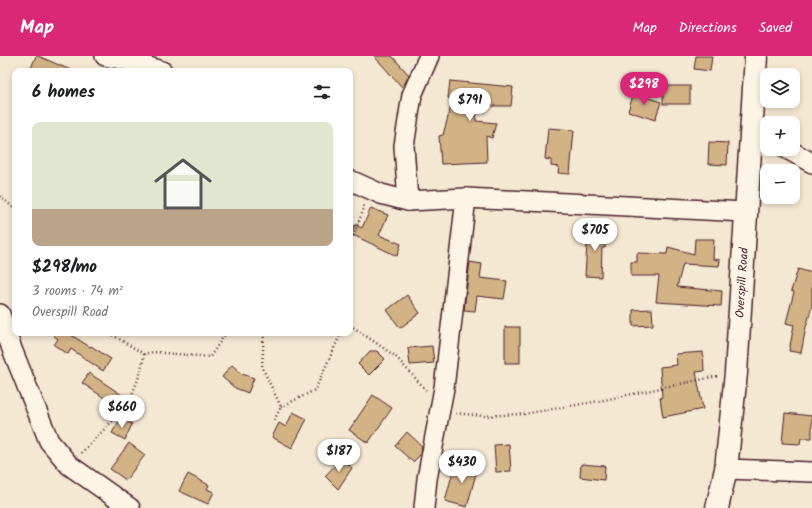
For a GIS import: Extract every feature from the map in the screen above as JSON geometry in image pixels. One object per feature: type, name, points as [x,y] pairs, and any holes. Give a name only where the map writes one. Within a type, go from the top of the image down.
[{"type":"street","points":[[105,56],[154,68]]},
{"type":"street","points":[[408,201],[404,146],[412,95],[429,56]]},
{"type":"street","name":"Overspill Road","points":[[718,508],[726,469],[736,373],[746,212],[759,134],[756,56]]},
{"type":"street","points":[[800,156],[812,163]]},
{"type":"street","points":[[356,183],[381,194],[408,201],[466,198],[746,212]]},
{"type":"street","points":[[424,508],[427,479],[444,388],[466,198]]},
{"type":"street","points":[[0,314],[6,349],[50,441],[69,465],[130,508]]},
{"type":"street","points":[[726,469],[812,472]]},
{"type":"path","points":[[353,237],[364,208],[356,183]]},
{"type":"path","points":[[0,196],[12,206]]},
{"type":"path","points":[[353,327],[395,356],[440,406],[455,413],[482,416],[524,414],[599,401],[736,373]]},
{"type":"path","points":[[114,336],[144,354],[153,352],[210,357],[224,336]]},
{"type":"path","points":[[264,336],[262,367],[281,407]]},
{"type":"path","points":[[273,422],[281,407],[315,390],[340,336]]},
{"type":"path","points":[[69,465],[128,405],[141,371],[144,354]]},
{"type":"building","points":[[36,56],[38,56],[66,68],[31,68]]},
{"type":"building","points":[[374,56],[392,56],[409,75],[402,87]]},
{"type":"building","points":[[696,56],[712,56],[710,71],[694,69]]},
{"type":"building","points":[[450,81],[513,87],[511,106],[477,106],[476,121],[496,123],[492,138],[486,136],[487,162],[441,164],[439,136],[443,135],[453,99],[448,98]]},
{"type":"building","points":[[663,86],[690,86],[690,104],[663,104]]},
{"type":"building","points":[[634,93],[661,102],[655,120],[628,111]]},
{"type":"building","points":[[548,128],[574,130],[570,174],[558,173],[559,167],[551,166],[551,160],[545,159]]},
{"type":"building","points":[[709,142],[728,143],[727,165],[708,164]]},
{"type":"building","points":[[371,208],[388,215],[379,235],[401,244],[397,256],[353,235],[355,225],[362,228]]},
{"type":"building","points":[[588,228],[606,229],[605,248],[602,248],[601,277],[585,276]]},
{"type":"building","points":[[695,239],[714,239],[713,259],[720,260],[719,266],[683,264],[677,287],[722,291],[721,306],[656,302],[659,276],[631,276],[631,262],[637,262],[637,253],[667,254],[668,247],[694,254]]},
{"type":"building","points":[[470,262],[482,264],[480,278],[507,281],[504,299],[477,296],[475,311],[464,310]]},
{"type":"building","points":[[798,269],[812,273],[812,306],[801,353],[789,351],[794,325],[786,323],[794,292],[791,291]]},
{"type":"building","points":[[407,295],[420,313],[400,328],[387,310]]},
{"type":"building","points":[[652,309],[653,325],[633,326],[633,310]]},
{"type":"building","points":[[505,327],[520,327],[520,363],[505,363]]},
{"type":"building","points":[[54,336],[73,336],[111,359],[103,371],[71,349],[68,354],[54,345],[58,339]]},
{"type":"building","points":[[432,346],[434,363],[410,365],[408,348]]},
{"type":"building","points":[[370,351],[377,351],[385,359],[369,375],[358,364]]},
{"type":"building","points":[[703,352],[704,371],[696,372],[703,409],[663,417],[660,398],[662,397],[660,367],[677,365],[676,354]]},
{"type":"building","points":[[232,365],[242,374],[254,378],[248,393],[235,388],[222,377]]},
{"type":"building","points":[[89,373],[125,397],[118,407],[82,383]]},
{"type":"building","points":[[373,395],[392,408],[368,443],[349,430]]},
{"type":"building","points":[[293,412],[307,419],[292,448],[272,437],[279,423],[286,427]]},
{"type":"building","points":[[785,413],[812,416],[812,438],[801,438],[800,444],[782,443]]},
{"type":"building","points":[[121,418],[132,424],[125,440],[112,433]]},
{"type":"building","points":[[407,432],[422,446],[421,454],[413,462],[395,446]]},
{"type":"building","points":[[129,443],[145,455],[126,480],[110,469]]},
{"type":"building","points":[[509,444],[511,471],[496,472],[494,445]]},
{"type":"building","points":[[342,458],[352,468],[338,489],[325,476]]},
{"type":"building","points":[[456,460],[478,466],[467,507],[445,501]]},
{"type":"building","points":[[581,464],[605,466],[604,480],[580,477]]},
{"type":"building","points":[[188,474],[209,485],[207,489],[214,492],[208,504],[179,491]]}]
